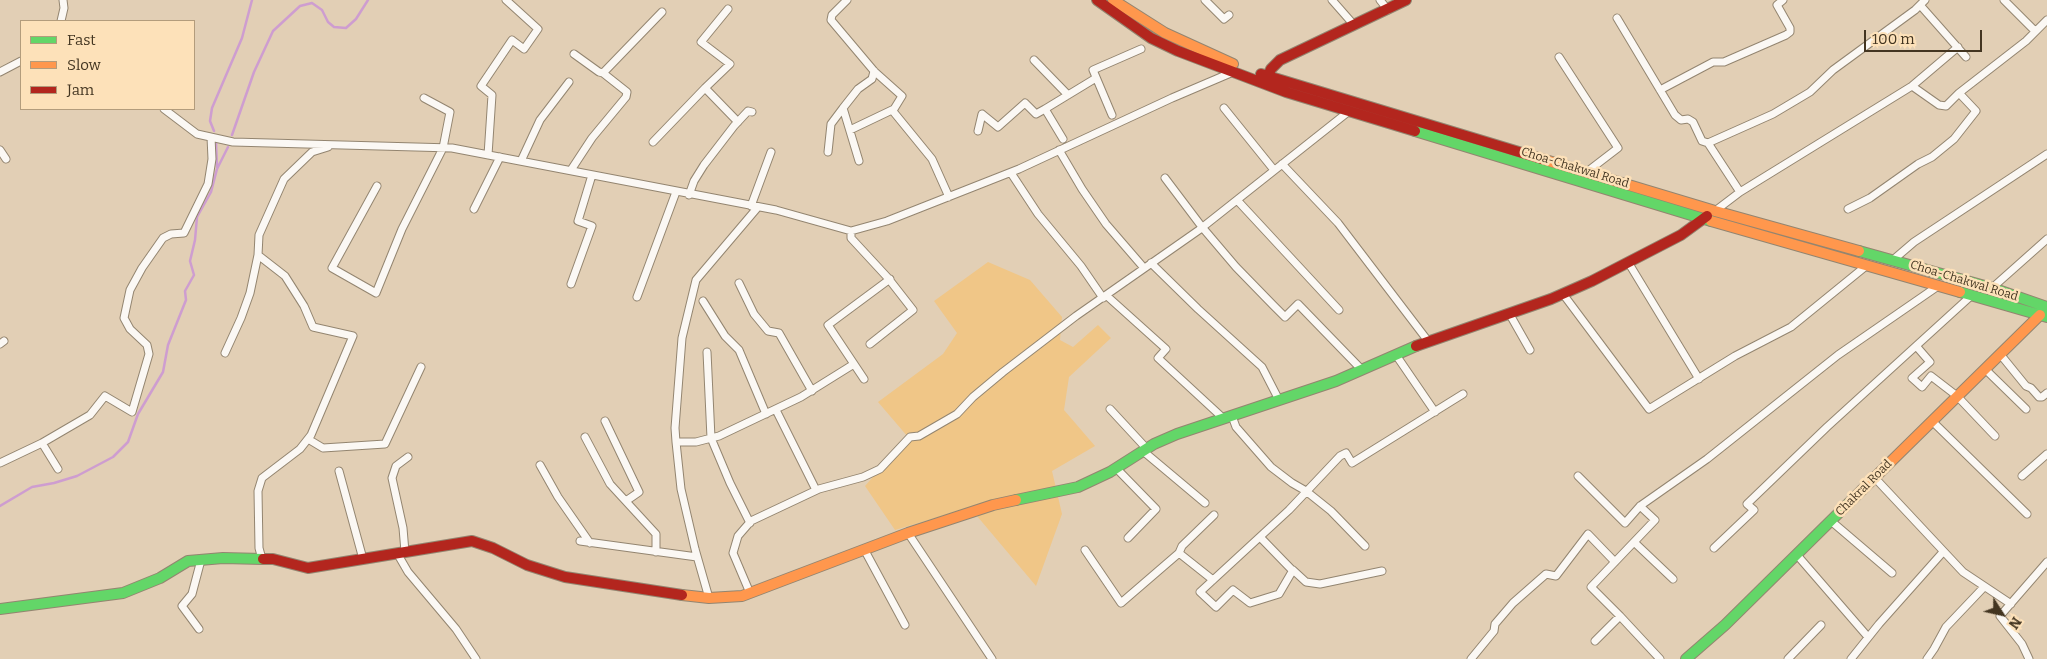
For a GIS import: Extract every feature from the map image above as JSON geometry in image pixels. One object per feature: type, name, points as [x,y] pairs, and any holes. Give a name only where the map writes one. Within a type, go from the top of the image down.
[{"type":"main road","points":[[1097,0],[1151,38],[1178,51],[1233,72],[1266,80],[1348,112],[1703,219],[1972,296],[2045,313]]},
{"type":"main road","points":[[1266,80],[1274,64],[1280,60],[1406,0]]},
{"type":"main road","name":"Choa-Chakwal Road","points":[[1114,1],[1166,33],[1266,80],[1992,288],[2045,313]]},
{"type":"main road","points":[[0,610],[122,592],[160,578],[188,561],[223,558],[273,559],[308,568],[472,541],[493,548],[527,565],[564,577],[709,598],[742,596],[908,533],[993,505],[1078,487],[1177,434],[1336,381],[1428,341],[1563,294],[1681,235],[1715,210]]},
{"type":"main road","name":"Chakral Road","points":[[1686,659],[1725,625],[1932,420],[2045,313]]},
{"type":"street","points":[[61,20],[63,0]]},
{"type":"street","points":[[488,154],[492,95],[481,86],[512,40],[524,49],[538,29],[506,0]]},
{"type":"street","points":[[847,0],[832,15],[831,20],[874,71],[902,96],[892,110],[850,130]]},
{"type":"street","points":[[1206,0],[1224,19],[1229,15]]},
{"type":"street","points":[[1332,0],[1354,25]]},
{"type":"street","points":[[1380,0],[1388,10]]},
{"type":"street","points":[[1660,90],[1713,62],[1724,62],[1786,35],[1790,32],[1790,28],[1777,5],[1783,0]]},
{"type":"street","points":[[2004,0],[2035,31]]},
{"type":"street","points":[[1708,143],[1773,114],[1810,92],[1833,70],[1923,3],[1966,57]]},
{"type":"street","points":[[653,142],[730,64],[701,42],[728,9]]},
{"type":"street","points":[[603,73],[662,12]]},
{"type":"street","points":[[1617,18],[1677,118],[1688,119],[1692,122],[1702,141],[1708,143],[1740,192]]},
{"type":"street","points":[[1912,86],[1943,106],[1946,106],[1959,93],[2026,42],[2047,20]]},
{"type":"street","points":[[1715,210],[1740,192],[1912,86],[1958,47]]},
{"type":"street","points":[[1112,115],[1093,70],[1141,49]]},
{"type":"street","points":[[571,170],[592,138],[626,96],[627,92],[574,54]]},
{"type":"street","points":[[1559,57],[1618,148],[1588,172]]},
{"type":"street","points":[[1034,60],[1068,95]]},
{"type":"street","points":[[0,72],[20,62]]},
{"type":"street","points":[[828,152],[831,124],[858,89],[872,79],[874,71]]},
{"type":"street","points":[[165,110],[196,134],[234,142],[443,148],[488,154],[755,207],[851,231],[887,221],[1011,172],[1233,72]]},
{"type":"street","points":[[978,131],[982,114],[998,127],[1025,103],[1036,114],[1096,78]]},
{"type":"street","points":[[521,161],[540,120],[569,82]]},
{"type":"street","points":[[705,88],[738,122]]},
{"type":"street","points":[[1848,210],[1870,198],[1918,164],[1932,158],[1954,139],[1976,111],[1959,93]]},
{"type":"street","points":[[377,186],[332,268],[376,293],[402,229],[443,148],[450,112],[424,98]]},
{"type":"street","points":[[843,108],[859,161]]},
{"type":"street","points":[[1224,108],[1274,170]]},
{"type":"street","points":[[1045,109],[1064,139]]},
{"type":"street","points":[[892,110],[932,159],[949,197]]},
{"type":"street","points":[[689,195],[704,164],[748,111],[752,112]]},
{"type":"street","points":[[750,593],[733,553],[738,536],[750,523],[816,490],[864,477],[880,469],[910,437],[919,436],[957,414],[973,397],[1003,372],[1202,227],[1348,112]]},
{"type":"street","points":[[0,463],[90,415],[105,396],[132,412],[149,354],[147,345],[130,329],[124,318],[130,290],[142,268],[163,238],[171,234],[184,233],[208,184],[212,159],[211,137]]},
{"type":"street","points":[[225,353],[242,318],[250,292],[258,254],[259,235],[284,179],[312,152],[336,145]]},
{"type":"street","points":[[0,150],[6,159]]},
{"type":"street","points":[[1059,150],[1106,224],[1144,268]]},
{"type":"street","points":[[709,598],[697,557],[681,488],[676,442],[675,428],[682,338],[696,280],[755,207],[771,152]]},
{"type":"street","points":[[1893,260],[1914,242],[2047,154]]},
{"type":"street","points":[[474,209],[500,157]]},
{"type":"street","points":[[1282,164],[1338,224],[1428,341]]},
{"type":"street","points":[[1011,172],[1038,214],[1105,297],[1166,349],[1158,358],[1228,418],[1271,467],[1331,511],[1365,546]]},
{"type":"street","points":[[571,284],[592,226],[578,221],[592,175]]},
{"type":"street","points":[[1165,178],[1202,227],[1236,267],[1286,317],[1298,304],[1362,370]]},
{"type":"street","points":[[636,297],[676,192]]},
{"type":"street","points":[[1237,200],[1339,310]]},
{"type":"street","points":[[851,231],[851,238],[890,279],[913,310],[870,344]]},
{"type":"street","points":[[1992,288],[2047,239]]},
{"type":"street","points":[[258,254],[285,276],[304,306],[312,327],[354,336],[308,439],[300,449],[262,478],[258,491],[259,548],[262,559]]},
{"type":"street","points":[[1628,262],[1699,379]]},
{"type":"street","points":[[1152,263],[1198,309],[1262,367],[1279,400]]},
{"type":"street","points":[[1563,294],[1649,409],[1735,356],[1791,327],[1866,266]]},
{"type":"street","points":[[864,379],[828,325],[890,279]]},
{"type":"street","points":[[739,283],[754,314],[768,331],[779,333],[812,391]]},
{"type":"street","points":[[1578,476],[1625,522],[1640,506],[1707,459],[1838,356],[1938,286]]},
{"type":"street","points":[[1714,548],[1754,510],[1747,504],[1827,427],[1972,296]]},
{"type":"street","points":[[703,301],[725,336],[739,350],[766,414]]},
{"type":"street","points":[[1509,313],[1530,350]]},
{"type":"street","points":[[1917,347],[1930,362],[1912,378],[1922,387],[1932,376],[1957,396],[1995,436]]},
{"type":"street","points":[[707,352],[711,438],[750,523]]},
{"type":"street","points":[[2000,354],[2026,386],[2042,397],[2047,393]]},
{"type":"street","points":[[1396,355],[1435,412]]},
{"type":"street","points":[[676,442],[696,442],[719,436],[812,391],[854,364]]},
{"type":"street","points":[[308,439],[323,448],[385,444],[421,368]]},
{"type":"street","points":[[1985,369],[2026,409]]},
{"type":"street","points":[[1293,571],[1279,594],[1250,603],[1233,590],[1216,607],[1200,592],[1289,510],[1340,456],[1346,453],[1352,462],[1463,394]]},
{"type":"street","points":[[1110,409],[1145,450],[1204,503]]},
{"type":"street","points":[[776,410],[816,490]]},
{"type":"street","points":[[1932,420],[2027,514]]},
{"type":"street","points":[[605,421],[639,492],[626,501]]},
{"type":"street","points":[[585,437],[610,484],[656,534],[656,552]]},
{"type":"street","points":[[42,442],[58,469]]},
{"type":"street","points":[[2022,476],[2047,454]]},
{"type":"street","points":[[408,457],[396,466],[392,478],[402,528],[401,552],[408,572],[456,630],[476,659]]},
{"type":"street","points":[[540,465],[558,497],[590,543]]},
{"type":"street","points":[[1116,468],[1156,509],[1128,538]]},
{"type":"street","points":[[339,471],[362,559]]},
{"type":"street","points":[[1875,478],[1963,572],[2011,604]]},
{"type":"street","points":[[1640,506],[1655,520],[1591,587],[1660,659]]},
{"type":"street","points":[[1085,550],[1121,603],[1178,553],[1182,546],[1214,515]]},
{"type":"street","points":[[1831,522],[1892,573]]},
{"type":"street","points":[[908,533],[992,659]]},
{"type":"street","points":[[1471,659],[1494,631],[1495,624],[1513,603],[1546,574],[1556,576],[1588,534],[1615,562]]},
{"type":"street","points":[[1260,537],[1306,582],[1320,584],[1382,571]]},
{"type":"street","points":[[580,541],[697,557]]},
{"type":"street","points":[[1634,542],[1673,579]]},
{"type":"street","points":[[864,549],[906,625]]},
{"type":"street","points":[[1851,659],[1943,552]]},
{"type":"street","points":[[1178,553],[1213,580]]},
{"type":"street","points":[[1797,555],[1868,637]]},
{"type":"street","points":[[199,629],[182,606],[192,594],[201,560]]},
{"type":"street","points":[[2029,659],[2022,644],[2000,616],[2047,562]]},
{"type":"street","points":[[1926,659],[1946,628],[1984,587]]},
{"type":"street","points":[[1595,641],[1620,616]]},
{"type":"street","points":[[1788,659],[1821,625]]},
{"type":"shaded area","points":[[988,262],[1030,280],[1062,317],[1060,340],[1073,347],[1098,325],[1111,338],[1069,377],[1064,410],[1095,446],[1052,471],[1062,514],[1036,586],[977,516],[972,507],[895,530],[865,486],[908,437],[878,402],[943,354],[957,333],[934,301]]},
{"type":"waterway","points":[[214,131],[210,121],[212,108],[242,38],[252,0]]},
{"type":"waterway","points":[[232,135],[254,72],[273,31],[300,6],[312,3],[322,10],[328,22],[334,27],[346,28],[356,19],[368,0]]},
{"type":"waterway","points":[[216,143],[217,167]]},
{"type":"waterway","points":[[0,506],[32,487],[77,476],[113,457],[128,442],[138,414],[163,372],[168,345],[186,300],[185,291],[194,275],[190,261],[195,240],[197,217],[211,192],[217,169],[228,147]]},
{"type":"traffic: fast","points":[[1415,131],[1711,221]]},
{"type":"traffic: fast","points":[[1859,251],[1992,288],[2047,307]]},
{"type":"traffic: fast","points":[[1960,292],[2047,317]]},
{"type":"traffic: fast","points":[[1016,500],[1078,487],[1110,472],[1154,444],[1177,434],[1336,381],[1416,346]]},
{"type":"traffic: fast","points":[[1686,659],[1725,625],[1862,490]]},
{"type":"traffic: fast","points":[[0,609],[123,593],[160,578],[188,561],[223,558],[263,559]]},
{"type":"traffic: slow","points":[[1113,0],[1165,33],[1233,64]]},
{"type":"traffic: slow","points":[[1542,159],[1715,211],[1859,251]]},
{"type":"traffic: slow","points":[[1711,221],[1960,292]]},
{"type":"traffic: slow","points":[[1862,490],[2040,315]]},
{"type":"traffic: slow","points":[[682,595],[709,598],[742,596],[908,533],[993,505],[1016,500]]},
{"type":"traffic: jam","points":[[1097,0],[1151,38],[1178,51],[1286,92],[1415,131]]},
{"type":"traffic: jam","points":[[1265,83],[1271,69],[1280,60],[1406,0]]},
{"type":"traffic: jam","points":[[1261,74],[1542,159]]},
{"type":"traffic: jam","points":[[1416,346],[1551,299],[1592,281],[1681,235],[1707,216]]},
{"type":"traffic: jam","points":[[263,559],[273,559],[308,568],[472,541],[493,548],[527,565],[565,577],[682,595]]}]
